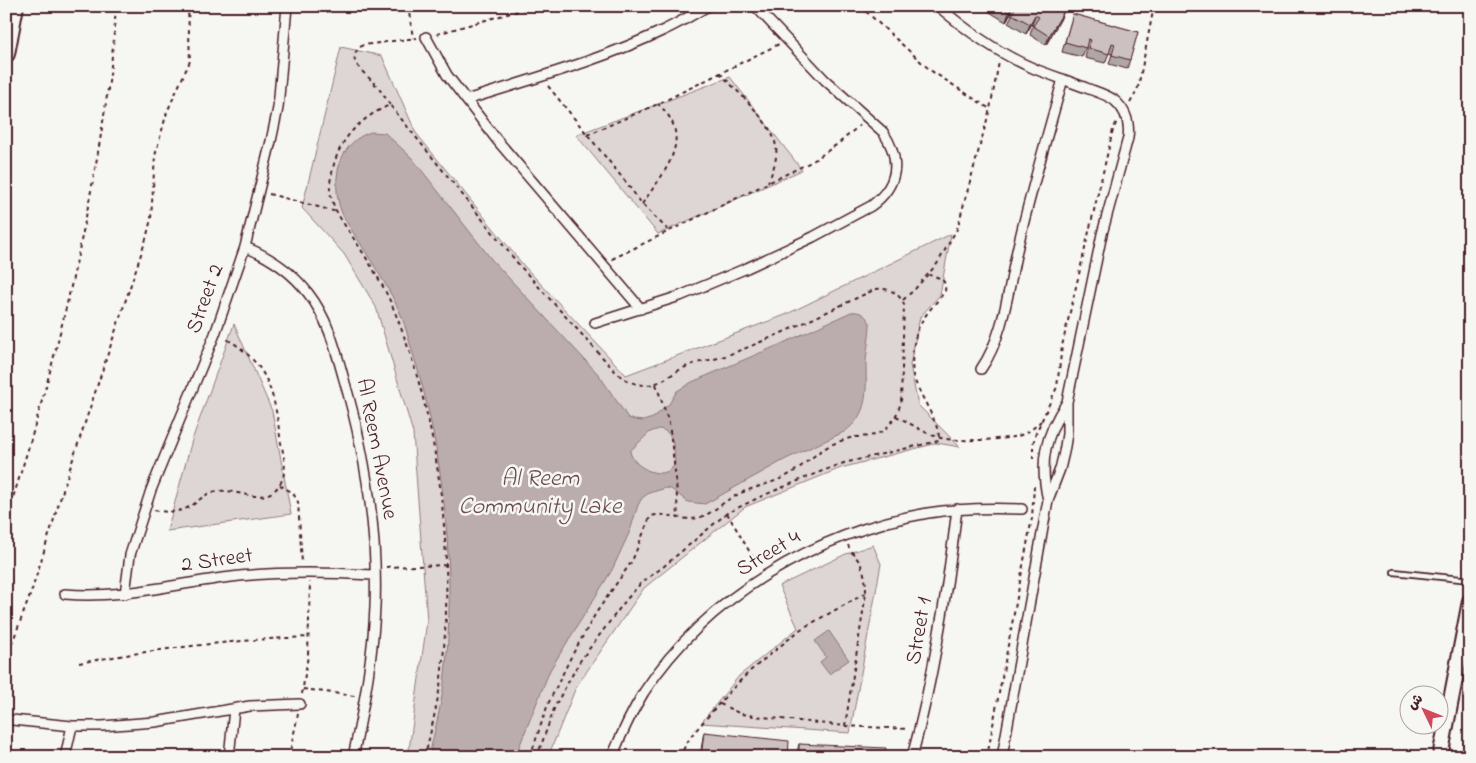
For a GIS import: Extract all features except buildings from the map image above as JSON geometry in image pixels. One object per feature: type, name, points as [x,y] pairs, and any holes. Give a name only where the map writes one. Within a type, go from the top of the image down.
[{"type":"highway","points":[[6,54],[15,6]]},
{"type":"main road","points":[[1440,757],[1470,601]]},
{"type":"street","name":"Street 2","points":[[125,594],[130,555],[144,508],[156,474],[215,334],[245,247],[278,108],[286,6]]},
{"type":"street","points":[[466,100],[635,43],[664,30],[708,6]]},
{"type":"street","points":[[595,324],[714,282],[780,253],[822,233],[871,206],[888,189],[893,178],[894,154],[890,142],[883,132],[786,41],[755,6]]},
{"type":"street","points":[[938,6],[966,29],[1001,52],[1033,68],[1113,100],[1119,105],[1127,118],[1129,131],[1102,234],[1067,402],[1067,434],[1064,452],[1058,476],[1048,500],[1002,757]]},
{"type":"street","points":[[426,37],[447,75],[515,164],[641,309]]},
{"type":"street","points":[[981,369],[992,350],[1000,330],[1022,230],[1064,79]]},
{"type":"street","name":"Al Reem Avenue","points":[[245,247],[271,259],[298,280],[318,308],[326,323],[350,402],[365,468],[370,501],[374,571],[373,634],[365,697],[353,757]]},
{"type":"street","points":[[1048,500],[1044,481],[1045,449],[1054,424],[1067,402]]},
{"type":"street","name":"Street 4","points":[[612,757],[631,713],[644,692],[669,660],[708,618],[764,576],[818,547],[844,536],[900,518],[957,509],[1022,509]]},
{"type":"street","name":"Street 1","points":[[912,757],[942,620],[957,509]]},
{"type":"street","name":"2 Street","points":[[65,594],[95,596],[125,594],[222,578],[302,572],[374,571]]},
{"type":"street","points":[[12,720],[72,726],[102,726],[155,722],[234,708],[274,704],[300,704]]},
{"type":"street","points":[[229,757],[234,708]]},
{"type":"street","points":[[65,757],[72,726]]},
{"type":"lane","points":[[1394,572],[1470,580]]},
{"type":"path","points":[[6,519],[44,391],[81,236],[108,88],[116,6]]},
{"type":"path","points":[[6,659],[31,593],[68,474],[146,239],[151,219],[158,141],[190,61],[188,6]]},
{"type":"path","points":[[408,6],[414,38]]},
{"type":"path","points":[[860,6],[930,70],[990,109]]},
{"type":"path","points":[[586,135],[658,104],[786,41]]},
{"type":"path","points":[[902,301],[929,275],[945,253],[957,229],[990,109],[1001,52]]},
{"type":"path","points":[[720,74],[768,124],[773,134],[776,158],[768,183]]},
{"type":"path","points":[[541,76],[586,135],[626,181],[642,204],[669,231]]},
{"type":"path","points":[[642,204],[671,163],[675,150],[676,136],[673,122],[666,110],[658,104]]},
{"type":"path","points":[[425,757],[440,687],[446,606],[445,533],[431,438],[425,405],[396,314],[383,285],[337,212],[330,196],[334,162],[340,147],[349,133],[375,111],[390,105],[520,266],[613,369],[632,383],[656,384],[676,371],[725,356],[876,289],[884,288],[898,294],[905,309],[901,401],[896,416],[887,427],[875,435],[856,437],[832,444],[789,475],[767,485],[735,495],[704,516],[696,519],[678,519],[657,514],[650,518],[632,561],[596,613],[571,657],[548,704],[530,756],[537,757],[555,706],[580,662],[626,600],[642,582],[663,567],[727,513],[817,473],[844,464],[938,441],[940,438]]},
{"type":"path","points":[[602,264],[826,153],[851,133],[866,117]]},
{"type":"path","points":[[259,192],[337,212]]},
{"type":"path","points":[[929,275],[942,279],[945,282],[945,292],[927,313],[919,327],[914,342],[913,374],[918,390],[939,429],[940,438]]},
{"type":"path","points":[[144,508],[172,513],[184,510],[212,492],[232,491],[245,495],[259,496],[270,493],[280,484],[284,464],[275,405],[267,381],[254,360],[245,351],[235,343],[215,334]]},
{"type":"path","points":[[656,384],[669,423],[676,479],[678,519]]},
{"type":"path","points":[[896,416],[940,438],[953,440],[1011,438],[1026,433],[1043,419]]},
{"type":"path","points":[[280,484],[293,493],[300,507],[302,578],[310,578],[309,637],[303,690],[289,757]]},
{"type":"path","points":[[727,513],[764,576]]},
{"type":"path","points":[[844,536],[850,551],[861,564],[866,593],[845,726]]},
{"type":"path","points":[[374,571],[446,565]]},
{"type":"path","points":[[679,757],[691,736],[739,681],[801,629],[866,593]]},
{"type":"path","points":[[79,663],[192,645],[309,637]]},
{"type":"path","points":[[303,690],[365,697]]},
{"type":"path","points":[[719,704],[741,714],[845,726],[919,729]]},
{"type":"shaded area","name":"Al Reem Community Lake","points":[[341,47],[382,56],[416,133],[524,266],[626,375],[785,315],[951,234],[940,295],[920,317],[910,365],[918,405],[960,447],[937,443],[841,468],[745,507],[644,588],[576,687],[548,757],[408,757],[427,621],[413,433],[376,307],[344,254],[302,208]]},
{"type":"shaded area","points":[[730,77],[802,170],[658,234],[576,135]]},
{"type":"shaded area","points":[[234,324],[272,411],[291,514],[167,531],[192,440]]},
{"type":"shaded area","points":[[873,545],[881,564],[850,733],[701,723],[739,676],[798,628],[779,586],[846,554]]},
{"type":"water","name":"Al Reem Community Lake","points":[[371,132],[385,133],[412,158],[492,260],[599,375],[628,418],[643,421],[653,418],[669,404],[677,391],[692,382],[851,312],[862,314],[870,323],[866,361],[865,400],[858,417],[844,432],[786,459],[705,504],[688,502],[671,489],[666,488],[649,493],[642,498],[630,531],[612,570],[550,670],[515,757],[429,757],[443,692],[448,643],[448,560],[445,517],[433,433],[424,393],[401,315],[392,296],[346,222],[339,205],[337,178],[342,158],[346,150],[361,136]],"holes":[[[659,429],[668,433],[673,442],[675,463],[671,469],[665,472],[658,473],[643,468],[632,457],[630,451],[650,432]]]},
{"type":"water","points":[[829,631],[849,660],[829,674],[820,662],[826,657],[815,641]]}]
